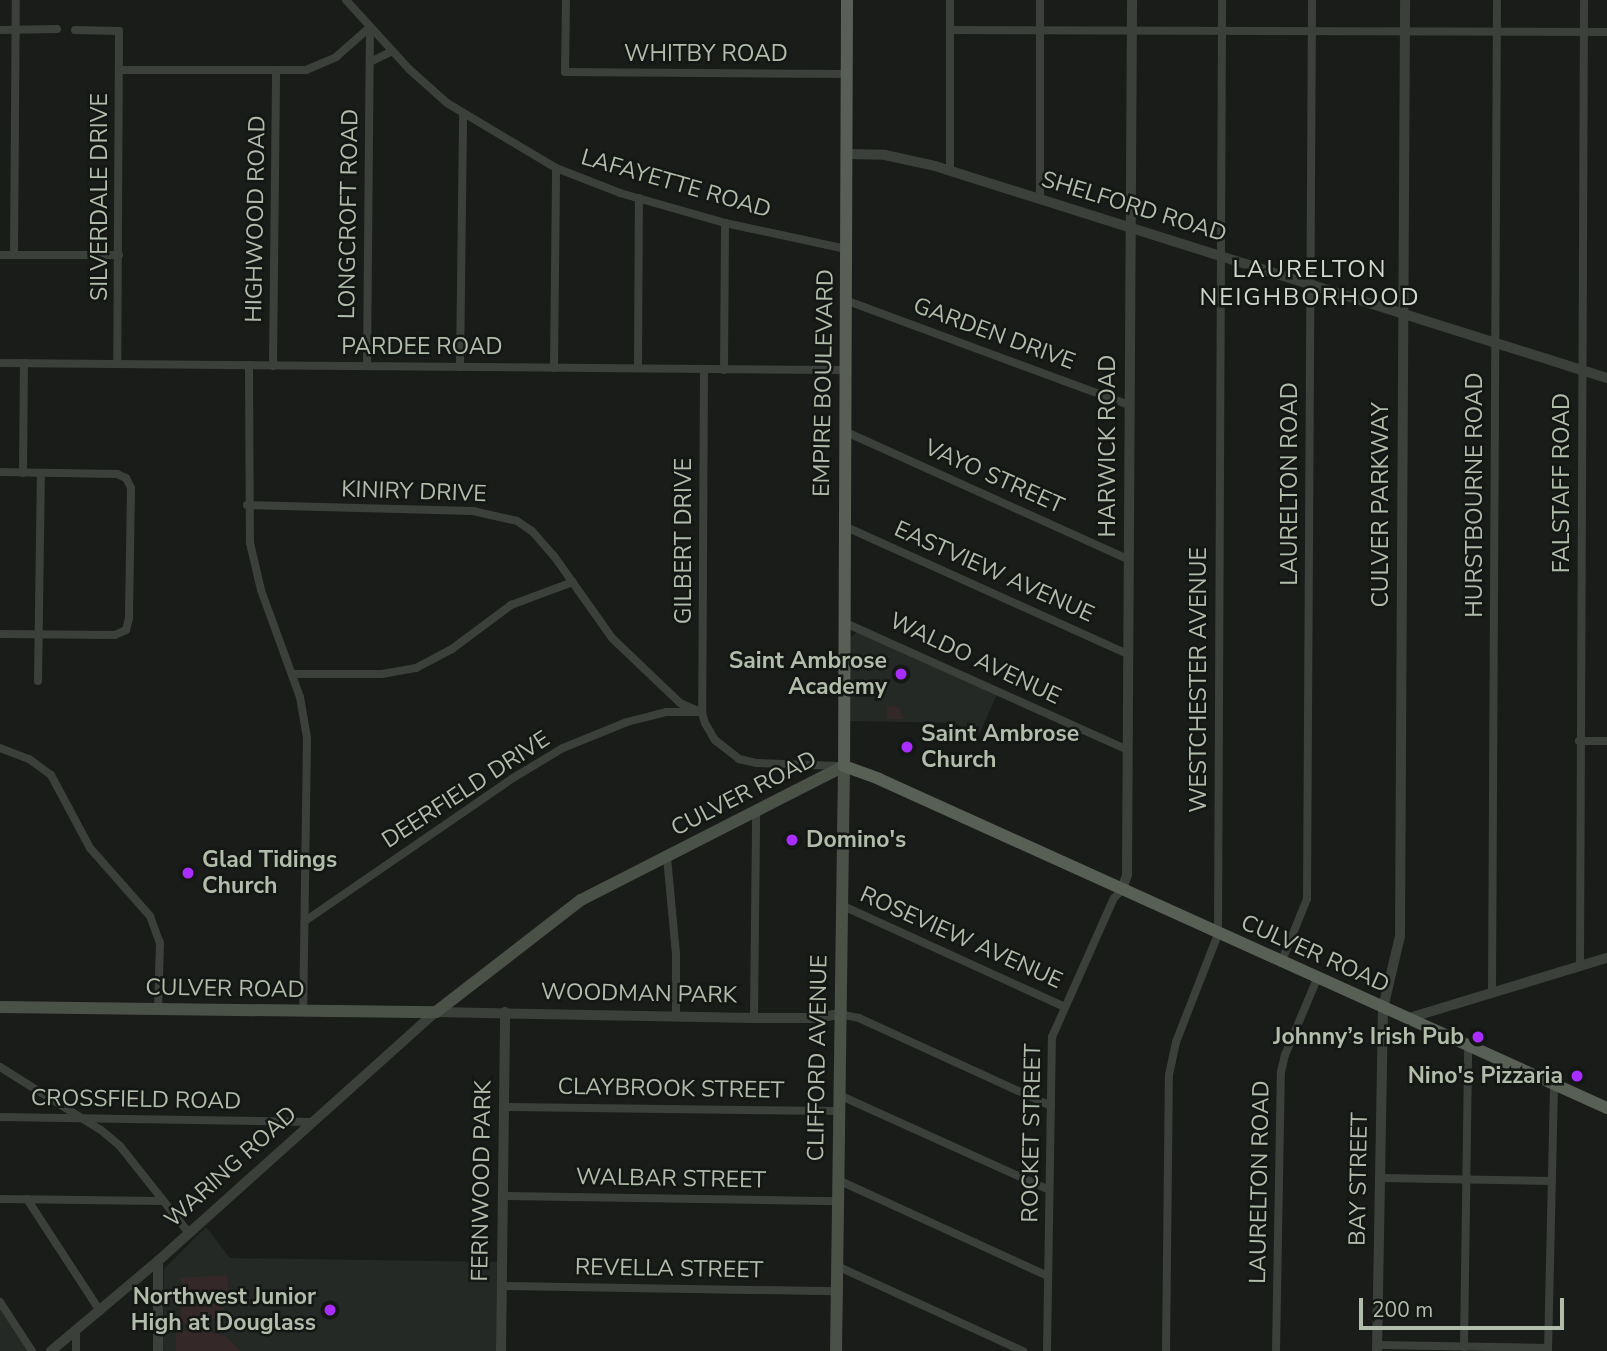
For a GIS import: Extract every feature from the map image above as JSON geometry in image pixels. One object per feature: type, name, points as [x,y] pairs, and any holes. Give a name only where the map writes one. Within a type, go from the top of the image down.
[{"type":"main road","name":"EMPIRE BOULEVARD","points":[[844,766],[847,0]]},
{"type":"main road","name":"CULVER ROAD","points":[[0,1007],[436,1012],[581,900],[844,766],[879,779],[1121,891],[1607,1108]]},
{"type":"main road","name":"CLIFFORD AVENUE","points":[[836,1351],[844,766]]},
{"type":"street","points":[[14,255],[16,0]]},
{"type":"street","name":"LAFAYETTE ROAD","points":[[346,0],[426,85],[463,115],[556,168],[639,198],[725,223],[846,249]]},
{"type":"street","name":"WHITBY ROAD","points":[[566,0],[565,72],[847,74]]},
{"type":"street","points":[[950,0],[950,171]]},
{"type":"street","points":[[1040,199],[1041,0]]},
{"type":"street","name":"HARWICK ROAD","points":[[1121,891],[1127,875],[1132,0]]},
{"type":"street","name":"WESTCHESTER AVENUE","points":[[1166,1351],[1169,1075],[1177,1042],[1218,934],[1222,0]]},
{"type":"street","name":"LAURELTON ROAD","points":[[1281,963],[1307,899],[1312,0]]},
{"type":"street","name":"CULVER PARKWAY","points":[[1383,1008],[1400,936],[1405,0]]},
{"type":"street","name":"HURSTBOURNE ROAD","points":[[1492,991],[1497,0]]},
{"type":"street","name":"FALSTAFF ROAD","points":[[1580,966],[1584,0]]},
{"type":"street","points":[[120,70],[299,72],[320,66],[336,57],[370,27]]},
{"type":"street","name":"LONGCROFT ROAD","points":[[367,366],[370,27]]},
{"type":"street","points":[[0,30],[57,30]]},
{"type":"street","name":"SILVERDALE DRIVE","points":[[75,30],[119,31],[117,364]]},
{"type":"street","points":[[950,30],[1607,32]]},
{"type":"street","points":[[370,62],[393,51]]},
{"type":"street","name":"HIGHWOOD ROAD","points":[[274,366],[276,72]]},
{"type":"street","points":[[460,367],[463,115]]},
{"type":"street","name":"SHELFORD ROAD","points":[[846,154],[904,158],[950,171],[1607,378]]},
{"type":"street","points":[[554,368],[556,168]]},
{"type":"street","points":[[638,368],[639,198]]},
{"type":"street","points":[[724,370],[725,223]]},
{"type":"street","points":[[0,255],[119,256]]},
{"type":"street","name":"GARDEN DRIVE","points":[[845,300],[1129,405]]},
{"type":"street","name":"PARDEE ROAD","points":[[0,363],[844,370]]},
{"type":"street","points":[[23,472],[24,363]]},
{"type":"street","points":[[249,365],[247,505],[256,572],[293,674],[307,738],[303,1012]]},
{"type":"street","name":"GILBERT DRIVE","points":[[702,713],[704,370]]},
{"type":"street","name":"VAYO STREET","points":[[844,430],[1128,559]]},
{"type":"street","points":[[0,472],[117,474],[127,478],[131,488],[129,625],[121,634],[0,634]]},
{"type":"street","points":[[38,681],[41,473]]},
{"type":"street","name":"KINIRY DRIVE","points":[[247,505],[473,511],[501,515],[524,525],[539,537],[620,647],[680,703],[702,713]]},
{"type":"street","name":"EASTVIEW AVENUE","points":[[843,526],[1128,654]]},
{"type":"street","points":[[293,674],[383,674],[416,667],[452,649],[511,605],[573,582]]},
{"type":"street","name":"WALDO AVENUE","points":[[843,622],[1128,750]]},
{"type":"street","points":[[702,713],[715,740],[739,759],[757,763],[844,766]]},
{"type":"street","name":"DEERFIELD DRIVE","points":[[306,921],[513,778],[563,748],[627,722],[657,714],[702,713]]},
{"type":"street","points":[[1579,741],[1607,741]]},
{"type":"street","points":[[0,748],[29,758],[51,775],[90,848],[150,916],[160,943],[158,1009]]},
{"type":"street","points":[[754,1018],[756,813]]},
{"type":"street","points":[[667,857],[676,954],[676,1017]]},
{"type":"street","name":"ROCKET STREET","points":[[1047,1351],[1051,1042],[1114,898],[1121,891]]},
{"type":"street","name":"ROSEVIEW AVENUE","points":[[841,905],[1065,1007]]},
{"type":"street","points":[[1409,1018],[1607,958]]},
{"type":"street","name":"LAURELTON ROAD","points":[[1276,1351],[1281,1072],[1285,1055],[1317,979]]},
{"type":"street","name":"BAY STREET","points":[[1378,1348],[1383,1008]]},
{"type":"street","name":"WOODMAN PARK","points":[[436,1012],[754,1018],[817,1018],[839,1014]]},
{"type":"street","name":"WARING ROAD","points":[[51,1351],[158,1261],[436,1012]]},
{"type":"street","name":"FERNWOOD PARK","points":[[501,1351],[505,1012]]},
{"type":"street","points":[[839,1014],[859,1018],[1051,1106]]},
{"type":"street","points":[[1464,1347],[1468,1045]]},
{"type":"street","points":[[0,1067],[120,1146],[189,1233]]},
{"type":"street","points":[[1378,1348],[1548,1349],[1554,1084]]},
{"type":"street","points":[[839,1095],[1049,1190]]},
{"type":"street","name":"CLAYBROOK STREET","points":[[504,1107],[838,1111]]},
{"type":"street","name":"CROSSFIELD ROAD","points":[[0,1118],[313,1122]]},
{"type":"street","points":[[1380,1178],[1552,1181]]},
{"type":"street","points":[[838,1180],[1048,1276]]},
{"type":"street","name":"WALBAR STREET","points":[[503,1196],[837,1201]]},
{"type":"street","points":[[0,1199],[162,1201]]},
{"type":"street","points":[[27,1199],[100,1311]]},
{"type":"street","points":[[158,1261],[158,1351]]},
{"type":"street","points":[[837,1266],[1023,1351]]},
{"type":"street","name":"REVELLA STREET","points":[[501,1286],[836,1291]]},
{"type":"street","points":[[0,1302],[32,1351]]},
{"type":"street","points":[[76,1330],[76,1351]]},
{"type":"shaded area","name":"Saint Ambrose Academy","points":[[857,632],[997,694],[979,735],[954,723],[849,721],[850,638]]},
{"type":"shaded area","points":[[887,706],[899,707],[904,719],[887,719]]},
{"type":"shaded area","name":"Northwest Junior High at Douglass","points":[[206,1227],[230,1258],[497,1262],[496,1351],[163,1351],[164,1269]]},
{"type":"shaded area","points":[[227,1275],[228,1296],[223,1311],[213,1319],[180,1325],[181,1278]]},
{"type":"shaded area","points":[[0,1309],[27,1351],[0,1351]]},
{"type":"shaded area","points":[[203,1330],[225,1336],[241,1351],[176,1351],[176,1331]]},
{"type":"place","name":"Saint Ambrose Academy","points":[[901,674]]},
{"type":"place","name":"Saint Ambrose Church","points":[[907,747]]},
{"type":"place","name":"Domino's","points":[[792,840]]},
{"type":"place","name":"Glad Tidings Church","points":[[188,873]]},
{"type":"place","name":"Johnny’s Irish Pub","points":[[1478,1037]]},
{"type":"place","name":"Nino's Pizzaria","points":[[1577,1076]]},
{"type":"place","name":"Northwest Junior High at Douglass","points":[[330,1310]]},
{"type":"district","name":"LAURELTON NEIGHBORHOOD","points":[[1310,284]]}]
